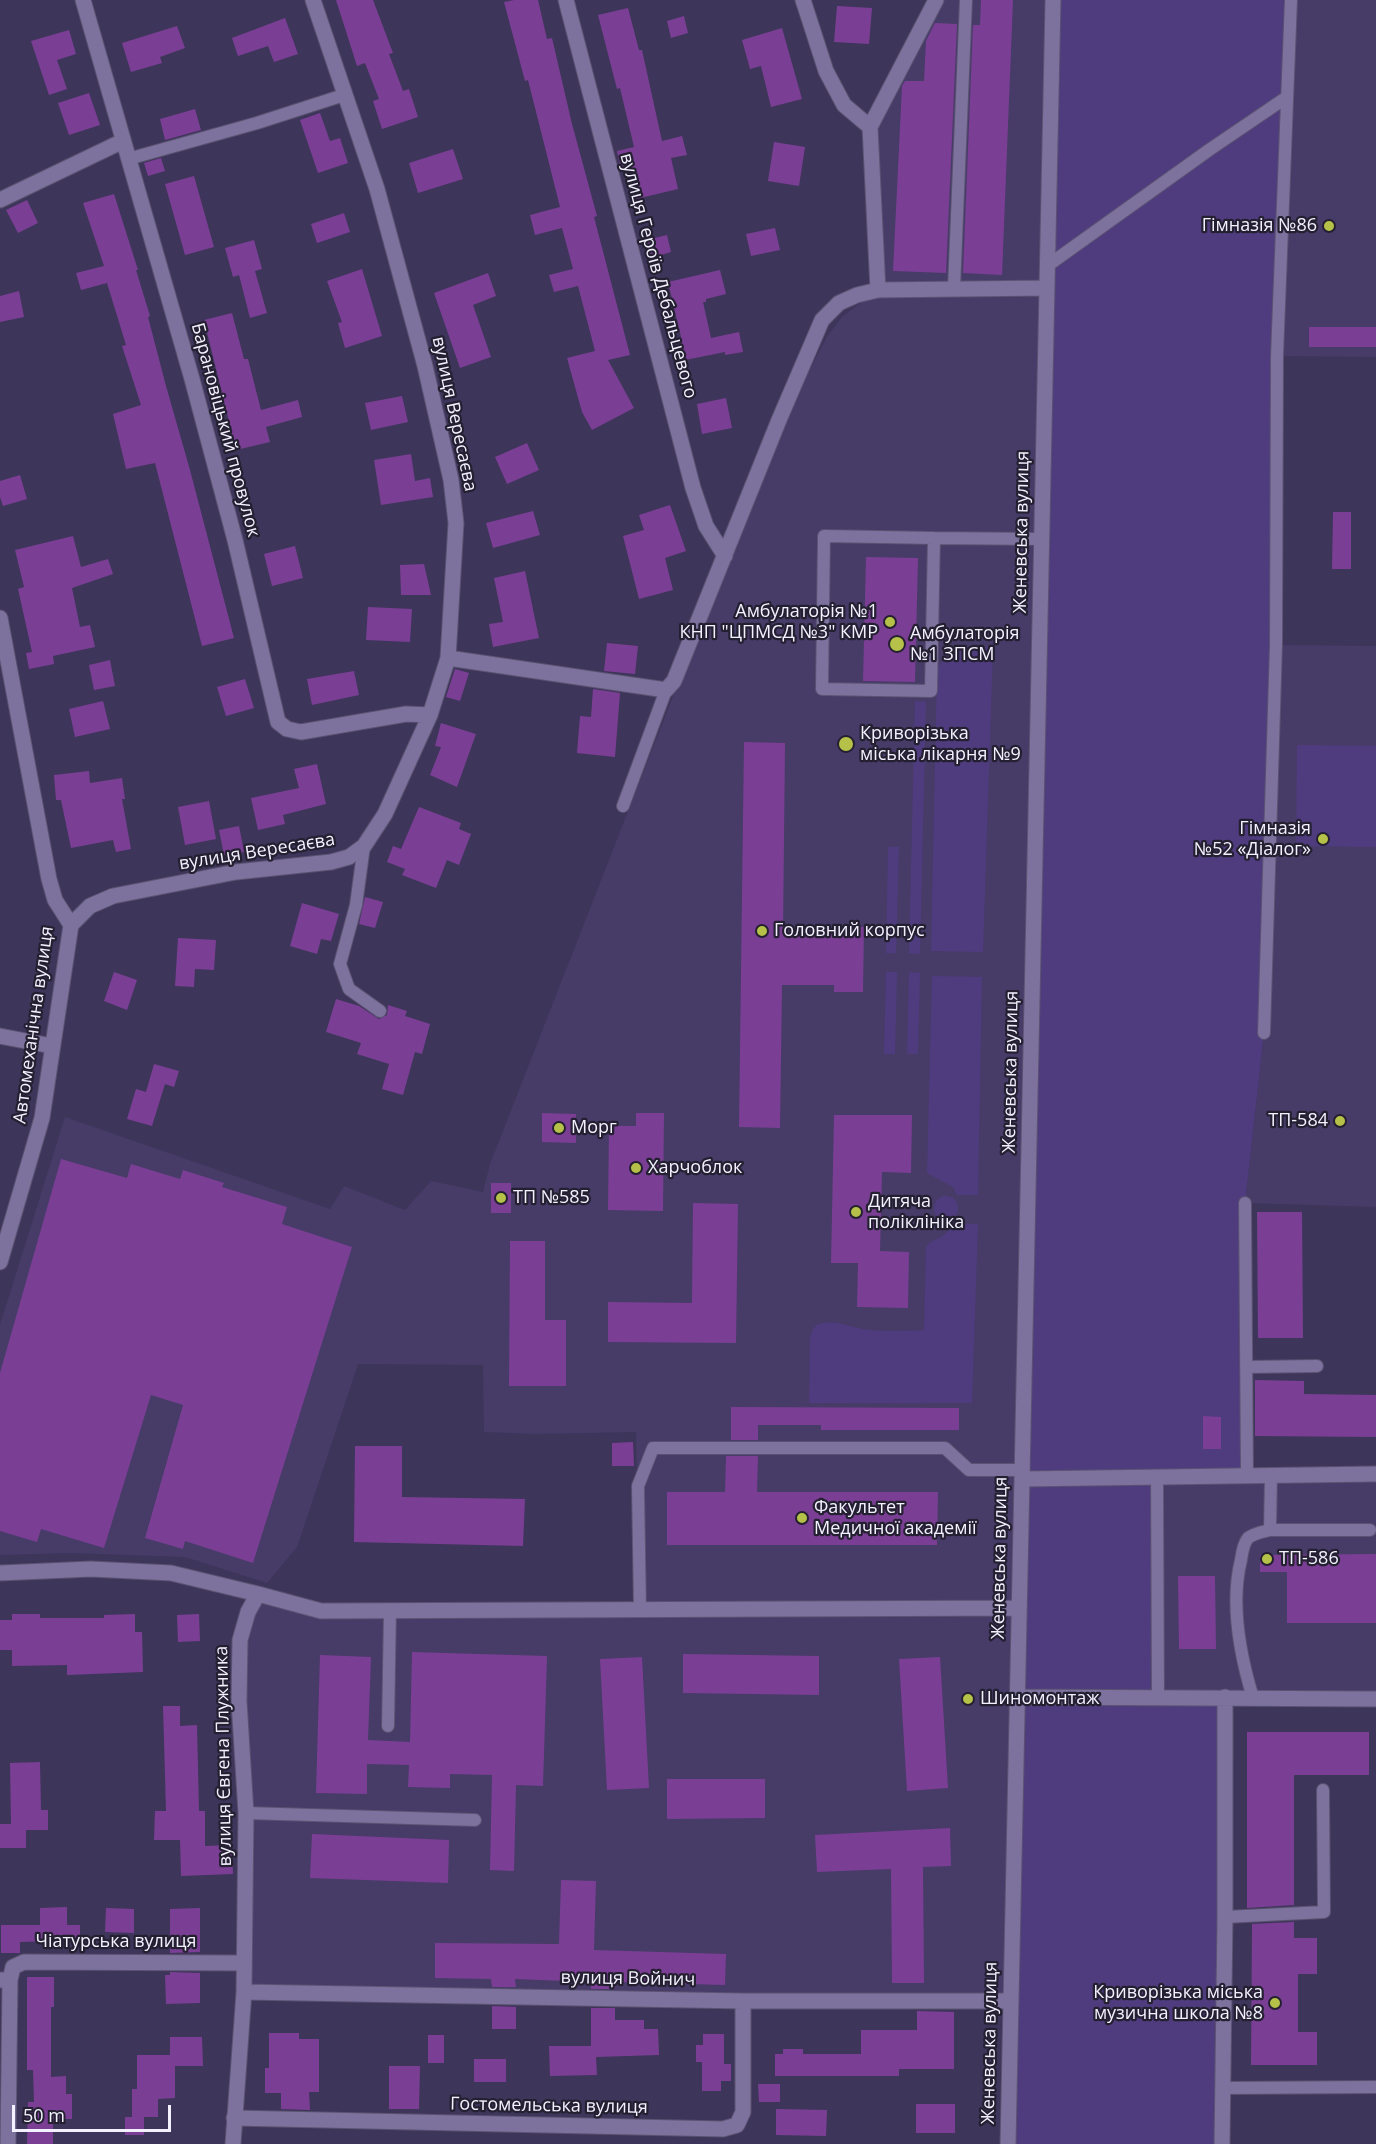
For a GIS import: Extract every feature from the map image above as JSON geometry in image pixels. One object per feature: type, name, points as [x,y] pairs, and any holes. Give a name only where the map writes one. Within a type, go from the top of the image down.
[{"type":"street","name":"Барановіцький провулок","points":[[83,0],[192,379],[232,528],[278,722],[287,729],[301,732],[406,714],[430,715]]},
{"type":"street","name":"вулиця Вересаєва","points":[[71,925],[90,906],[113,896],[236,872],[331,862],[349,857],[364,846],[386,814],[430,715],[448,658],[456,523],[451,480],[425,366],[377,189],[314,0]]},
{"type":"street","name":"вулиця Героїв Дебальцевого","points":[[566,0],[693,488],[706,526],[725,556]]},
{"type":"street","points":[[803,0],[826,71],[844,105],[870,127]]},
{"type":"street","points":[[878,290],[870,127],[936,0]]},
{"type":"street","name":"Женевська вулиця","points":[[1008,2144],[1053,0]]},
{"type":"street","points":[[0,200],[123,141]]},
{"type":"street","points":[[448,658],[666,690],[675,681],[779,420],[822,320],[839,303],[857,295],[878,290],[1047,288]]},
{"type":"street","name":"Автомеханічна вулиця","points":[[0,618],[49,879],[55,900],[71,925],[42,1118],[0,1262]]},
{"type":"street","points":[[0,1036],[52,1046]]},
{"type":"street","points":[[1022,1475],[1376,1474]]},
{"type":"street","points":[[0,1573],[92,1569],[171,1573],[321,1611],[1019,1608]]},
{"type":"street","name":"вулиця Євгена Плужника","points":[[233,2144],[244,1992],[246,1813],[239,1701],[240,1640],[248,1612],[258,1594]]},
{"type":"street","points":[[1017,1697],[1376,1699]]},
{"type":"street","points":[[1222,2144],[1225,1697]]},
{"type":"street","name":"Чіатурська вулиця","points":[[5,1980],[13,1967],[24,1962],[244,1963]]},
{"type":"street","points":[[5,1980],[8,2144]]},
{"type":"street","name":"вулиця Войнич","points":[[244,1992],[743,2001],[1011,2001]]},
{"type":"street","name":"Гостомельська вулиця","points":[[234,2118],[723,2129],[737,2125],[743,2112],[743,2001]]},
{"type":"lane","points":[[954,288],[966,0]]},
{"type":"lane","points":[[1264,1033],[1276,645],[1277,356],[1291,0]]},
{"type":"lane","points":[[128,159],[257,123],[344,95]]},
{"type":"lane","points":[[1047,266],[1287,97]]},
{"type":"lane","points":[[934,538],[931,691],[822,689],[824,536],[1042,539]]},
{"type":"lane","points":[[623,806],[666,690]]},
{"type":"lane","points":[[364,846],[356,906],[340,964],[349,989],[381,1011]]},
{"type":"lane","points":[[1245,1203],[1247,1475]]},
{"type":"lane","points":[[1246,1367],[1317,1366]]},
{"type":"lane","points":[[640,1610],[638,1486],[653,1448],[945,1448],[969,1470],[1022,1475]]},
{"type":"lane","points":[[1270,1530],[1271,1475]]},
{"type":"lane","points":[[1157,1476],[1158,1697]]},
{"type":"lane","points":[[1253,1698],[1246,1676],[1238,1626],[1236,1580],[1244,1545],[1249,1538],[1270,1530],[1370,1530]]},
{"type":"lane","points":[[388,1726],[390,1611]]},
{"type":"lane","points":[[1225,1917],[1324,1912],[1323,1790]]},
{"type":"lane","points":[[246,1813],[475,1820]]},
{"type":"lane","points":[[1223,2088],[1376,2086]]},
{"type":"shaded area","points":[[936,0],[1053,0],[1011,2001],[244,1992],[240,1640],[258,1594],[322,1611],[640,1609],[636,1432],[535,1434],[484,1432],[483,1365],[358,1364],[297,1547],[267,1583],[185,1557],[71,1553],[0,1555],[0,1325],[65,1117],[330,1209],[344,1186],[405,1210],[431,1181],[483,1192],[490,1164],[742,520],[795,397],[828,335],[842,317],[878,290],[870,127]]},
{"type":"shaded area","points":[[1053,0],[1291,0],[1264,1033],[1245,1203],[1247,1475],[1157,1476],[1158,1697],[1225,1697],[1222,2144],[1008,2144]]},
{"type":"shaded area","name":"Гімназія №86","points":[[1291,0],[1376,0],[1376,357],[1277,356]]},
{"type":"shaded area","name":"Гімназія №52 «Діалог»","points":[[1276,645],[1376,646],[1376,1207],[1245,1203],[1264,1033]]},
{"type":"shaded area","points":[[966,647],[993,647],[983,952],[931,951],[937,668],[945,658]]},
{"type":"shaded area","points":[[915,701],[926,702],[920,954],[909,953]]},
{"type":"shaded area","points":[[1297,745],[1376,746],[1376,847],[1296,846]]},
{"type":"shaded area","points":[[888,847],[899,847],[896,953],[886,953]]},
{"type":"shaded area","points":[[886,972],[897,972],[895,1054],[884,1054]]},
{"type":"shaded area","points":[[909,972],[920,973],[918,1054],[907,1054]]},
{"type":"shaded area","points":[[932,976],[982,977],[978,1195],[957,1195],[953,1187],[927,1173]]},
{"type":"shaded area","points":[[946,1196],[954,1200],[958,1208],[954,1216],[946,1220],[938,1216],[934,1208],[938,1200]]},
{"type":"shaded area","points":[[956,1224],[978,1224],[972,1403],[809,1403],[810,1341],[815,1327],[822,1323],[832,1322],[871,1330],[924,1330],[926,1247]]},
{"type":"shaded area","points":[[1376,1474],[1376,1699],[1158,1697],[1157,1476]]},
{"type":"building","points":[[336,0],[373,0],[393,53],[389,54],[403,91],[409,89],[418,117],[382,129],[373,101],[379,99],[365,63],[357,66]]},
{"type":"building","points":[[538,0],[547,39],[552,38],[597,216],[594,217],[630,355],[608,360],[634,408],[592,430],[582,412],[567,358],[595,351],[578,286],[554,292],[549,275],[573,269],[562,228],[535,235],[530,215],[560,207],[528,80],[525,81],[504,2]]},
{"type":"building","points":[[981,0],[1013,0],[1002,275],[963,273],[973,25],[980,25]]},
{"type":"building","points":[[837,6],[872,8],[869,44],[834,42]]},
{"type":"building","points":[[628,8],[639,50],[642,50],[662,141],[682,136],[687,155],[671,158],[678,189],[636,199],[629,169],[621,171],[617,151],[634,147],[620,88],[617,89],[598,15]]},
{"type":"building","points":[[684,16],[688,33],[671,38],[667,21]]},
{"type":"building","points":[[285,18],[298,54],[274,62],[268,46],[238,56],[232,38]]},
{"type":"building","points":[[935,23],[957,24],[946,273],[893,271],[902,86],[905,81],[924,81],[926,41]]},
{"type":"building","points":[[177,26],[185,48],[160,57],[162,63],[131,72],[122,43]]},
{"type":"building","points":[[782,28],[802,99],[771,107],[761,66],[750,69],[742,40]]},
{"type":"building","points":[[69,30],[76,54],[57,60],[67,89],[49,95],[31,41]]},
{"type":"building","points":[[89,93],[100,125],[69,135],[58,103]]},
{"type":"building","points":[[195,109],[201,130],[165,140],[160,119]]},
{"type":"building","points":[[320,113],[330,141],[340,138],[348,163],[318,173],[300,120]]},
{"type":"building","points":[[774,142],[805,147],[799,186],[768,181]]},
{"type":"building","points":[[453,149],[463,179],[418,193],[409,163]]},
{"type":"building","points":[[161,158],[165,171],[148,176],[144,163]]},
{"type":"building","points":[[194,176],[214,247],[185,255],[165,184]]},
{"type":"building","points":[[114,194],[138,270],[136,270],[150,316],[148,317],[166,386],[234,638],[202,646],[155,463],[126,469],[113,414],[141,405],[122,346],[126,345],[107,283],[81,290],[76,273],[104,266],[83,203]]},
{"type":"building","points":[[27,200],[38,223],[18,233],[6,210]]},
{"type":"building","points":[[344,213],[350,232],[317,243],[311,224]]},
{"type":"building","points":[[775,228],[780,250],[751,256],[746,234]]},
{"type":"building","points":[[667,235],[671,252],[651,258],[646,240]]},
{"type":"building","points":[[254,240],[262,269],[255,271],[267,313],[250,318],[239,275],[233,277],[225,248]]},
{"type":"building","points":[[362,269],[382,336],[345,348],[338,323],[342,322],[327,281]]},
{"type":"building","points":[[720,270],[726,294],[706,299],[706,302],[703,302],[711,338],[739,332],[743,352],[725,355],[725,352],[685,360],[668,282]]},
{"type":"building","points":[[488,273],[496,296],[473,305],[491,357],[460,368],[434,293]]},
{"type":"building","points":[[19,291],[24,317],[0,322],[0,296]]},
{"type":"building","points":[[232,313],[244,359],[248,359],[261,410],[298,400],[302,417],[266,427],[270,442],[236,450],[204,320]]},
{"type":"building","points":[[1309,327],[1376,327],[1376,347],[1309,347]]},
{"type":"building","points":[[402,396],[408,422],[371,430],[365,403]]},
{"type":"building","points":[[726,398],[732,428],[702,434],[697,404]]},
{"type":"building","points":[[527,443],[539,470],[507,484],[495,457]]},
{"type":"building","points":[[411,454],[415,481],[430,478],[433,497],[381,505],[374,460]]},
{"type":"building","points":[[20,475],[27,499],[3,506],[0,497],[0,481]]},
{"type":"building","points":[[670,505],[686,551],[665,558],[673,590],[639,599],[623,536],[644,530],[639,515]]},
{"type":"building","points":[[533,511],[540,535],[493,548],[486,523]]},
{"type":"building","points":[[1333,512],[1351,512],[1351,569],[1332,569]]},
{"type":"building","points":[[73,536],[81,567],[108,559],[113,574],[72,588],[80,627],[90,625],[95,647],[53,656],[54,664],[29,669],[26,653],[32,652],[18,589],[24,587],[15,550]]},
{"type":"building","points":[[295,546],[303,578],[272,586],[264,554]]},
{"type":"building","name":"Амбулаторія №1 КНП \"ЦПМСД №3\" КМР","points":[[866,557],[918,558],[915,682],[863,681]]},
{"type":"building","points":[[424,564],[431,595],[401,595],[400,565]]},
{"type":"building","points":[[525,571],[539,638],[493,647],[489,624],[503,622],[494,578]]},
{"type":"building","points":[[368,607],[412,609],[410,642],[366,640]]},
{"type":"building","points":[[607,643],[638,646],[635,674],[604,671]]},
{"type":"building","points":[[110,660],[115,686],[94,690],[89,665]]},
{"type":"building","points":[[455,669],[469,673],[460,701],[446,697]]},
{"type":"building","points":[[354,671],[359,695],[312,705],[307,679]]},
{"type":"building","points":[[245,679],[254,708],[226,716],[217,687]]},
{"type":"building","points":[[593,689],[620,693],[615,757],[577,753],[580,716],[591,717]]},
{"type":"building","points":[[103,701],[110,729],[75,737],[69,709]]},
{"type":"building","points":[[441,723],[476,734],[457,787],[430,775],[441,747],[435,746]]},
{"type":"building","name":"Головний корпус","points":[[744,742],[785,743],[783,934],[835,935],[835,926],[864,927],[863,992],[834,992],[834,985],[782,985],[780,1128],[739,1127]]},
{"type":"building","points":[[317,764],[326,804],[283,815],[285,824],[258,830],[251,798],[299,788],[294,769]]},
{"type":"building","points":[[89,771],[90,783],[122,778],[125,799],[122,799],[131,849],[116,852],[113,840],[71,848],[61,800],[56,800],[54,775]]},
{"type":"building","points":[[209,801],[216,839],[185,845],[178,807]]},
{"type":"building","points":[[419,807],[461,823],[459,829],[471,834],[459,865],[447,860],[436,888],[402,875],[405,869],[387,862],[393,846],[401,849]]},
{"type":"building","points":[[239,826],[244,852],[224,855],[219,830]]},
{"type":"building","points":[[365,897],[383,902],[375,928],[359,924]]},
{"type":"building","points":[[302,903],[339,914],[331,941],[321,939],[317,954],[290,946]]},
{"type":"building","points":[[178,938],[216,940],[214,970],[195,969],[194,987],[175,986]]},
{"type":"building","points":[[114,972],[137,980],[127,1010],[104,1001]]},
{"type":"building","points":[[336,999],[359,1006],[379,1019],[387,1015],[388,1005],[407,1011],[405,1016],[430,1024],[422,1054],[415,1052],[403,1095],[382,1089],[389,1064],[357,1054],[361,1043],[326,1032]]},
{"type":"building","points":[[154,1064],[179,1071],[174,1087],[165,1084],[152,1126],[127,1119],[136,1089],[146,1092]]},
{"type":"building","name":"Морг","points":[[542,1113],[576,1114],[576,1143],[542,1142]]},
{"type":"building","name":"Харчоблок","points":[[636,1113],[664,1113],[663,1211],[608,1210],[609,1126],[636,1126]]},
{"type":"building","name":"Дитяча поліклініка","points":[[834,1115],[912,1115],[911,1173],[882,1172],[880,1251],[909,1252],[908,1308],[857,1307],[858,1263],[831,1263]]},
{"type":"building","points":[[61,1159],[127,1178],[131,1164],[180,1179],[183,1170],[224,1183],[222,1187],[287,1207],[282,1224],[352,1247],[253,1563],[185,1541],[183,1549],[145,1538],[183,1405],[151,1395],[104,1548],[41,1529],[37,1542],[0,1531],[0,1373]]},
{"type":"building","name":"ТП №585","points":[[491,1183],[511,1183],[511,1213],[491,1213]]},
{"type":"building","points":[[693,1203],[738,1204],[736,1343],[608,1342],[608,1302],[692,1303]]},
{"type":"building","points":[[1257,1212],[1302,1212],[1303,1338],[1258,1338]]},
{"type":"building","points":[[510,1241],[545,1241],[545,1320],[566,1320],[566,1386],[509,1386]]},
{"type":"building","points":[[1255,1380],[1304,1381],[1304,1394],[1376,1395],[1376,1437],[1255,1436]]},
{"type":"building","points":[[731,1407],[959,1408],[959,1430],[821,1430],[821,1425],[758,1425],[758,1440],[731,1440]]},
{"type":"building","points":[[1203,1416],[1221,1417],[1221,1449],[1203,1449]]},
{"type":"building","points":[[633,1442],[634,1466],[612,1466],[612,1443]]},
{"type":"building","points":[[355,1446],[402,1446],[402,1497],[525,1499],[523,1546],[354,1542]]},
{"type":"building","name":"Факультет Медичної академії","points":[[726,1456],[758,1456],[757,1492],[938,1492],[937,1545],[667,1545],[667,1492],[725,1492]]},
{"type":"building","points":[[1376,1554],[1376,1623],[1287,1623],[1287,1572],[1260,1572],[1260,1555]]},
{"type":"building","points":[[1178,1576],[1215,1576],[1216,1649],[1179,1649]]},
{"type":"building","points":[[12,1614],[40,1614],[40,1618],[104,1618],[104,1615],[135,1614],[135,1632],[142,1632],[143,1672],[67,1675],[67,1665],[12,1666],[12,1650],[0,1650],[0,1620],[12,1620]]},
{"type":"building","points":[[199,1614],[200,1641],[178,1642],[177,1615]]},
{"type":"building","points":[[412,1652],[547,1656],[543,1786],[516,1785],[514,1871],[490,1870],[492,1775],[450,1774],[450,1788],[408,1787],[409,1765],[367,1764],[367,1794],[316,1793],[320,1655],[371,1657],[368,1740],[410,1742]]},
{"type":"building","points":[[683,1654],[819,1656],[819,1695],[683,1693]]},
{"type":"building","points":[[642,1657],[649,1788],[607,1790],[600,1659]]},
{"type":"building","points":[[940,1657],[948,1788],[907,1791],[899,1659]]},
{"type":"building","points":[[163,1706],[180,1706],[180,1726],[197,1725],[199,1811],[205,1811],[205,1846],[232,1845],[233,1874],[181,1876],[180,1840],[154,1840],[155,1811],[166,1811]]},
{"type":"building","points":[[1247,1732],[1369,1732],[1369,1775],[1294,1775],[1294,1905],[1247,1908]]},
{"type":"building","points":[[40,1762],[41,1810],[48,1810],[48,1830],[26,1830],[26,1848],[0,1848],[0,1824],[11,1824],[10,1763]]},
{"type":"building","points":[[667,1779],[765,1779],[765,1818],[667,1819]]},
{"type":"building","points":[[950,1828],[951,1866],[923,1867],[924,1983],[892,1983],[891,1869],[817,1872],[815,1835]]},
{"type":"building","points":[[312,1834],[449,1840],[448,1883],[310,1878]]},
{"type":"building","points":[[561,1880],[596,1881],[594,1950],[726,1954],[725,1985],[615,1982],[615,1989],[591,1989],[591,1982],[515,1979],[516,1987],[492,1987],[491,1979],[435,1978],[435,1943],[559,1944]]},
{"type":"building","points":[[67,1907],[67,1925],[80,1925],[80,1940],[20,1942],[20,1953],[1,1953],[1,1925],[40,1925],[40,1908]]},
{"type":"building","points":[[106,1908],[134,1909],[134,1933],[105,1932]]},
{"type":"building","points":[[200,1908],[200,1952],[170,1953],[170,1909]]},
{"type":"building","name":"Криворізька міська музична школа №8","points":[[1294,1922],[1294,1938],[1317,1938],[1317,1974],[1298,1974],[1298,2032],[1317,2032],[1317,2065],[1251,2065],[1252,1924]]},
{"type":"building","points":[[170,1972],[200,1973],[200,2003],[166,2004],[165,1975],[170,1975]]},
{"type":"building","points":[[27,1977],[54,1977],[54,2007],[51,2007],[51,2077],[66,2076],[66,2094],[72,2094],[72,2119],[53,2119],[53,2144],[27,2144],[28,2102],[34,2102],[33,2070],[27,2070]]},
{"type":"building","points":[[492,2006],[516,2007],[516,2029],[492,2029]]},
{"type":"building","points":[[591,2008],[615,2008],[615,2020],[644,2020],[644,2029],[658,2029],[659,2055],[596,2057],[597,2075],[550,2076],[549,2046],[591,2046]]},
{"type":"building","points":[[917,2011],[954,2012],[954,2069],[899,2069],[899,2076],[775,2076],[775,2054],[783,2054],[783,2049],[803,2049],[803,2054],[861,2054],[861,2030],[917,2030]]},
{"type":"building","points":[[269,2033],[299,2033],[299,2039],[319,2039],[319,2092],[309,2092],[310,2110],[281,2109],[281,2093],[265,2093],[265,2068],[269,2068]]},
{"type":"building","points":[[703,2034],[724,2034],[724,2064],[731,2064],[731,2081],[721,2081],[721,2091],[702,2091],[702,2062],[696,2062],[696,2045],[703,2045]]},
{"type":"building","points":[[428,2035],[444,2035],[444,2063],[428,2063]]},
{"type":"building","points":[[170,2037],[202,2037],[203,2066],[175,2066],[175,2098],[158,2099],[158,2117],[144,2117],[144,2135],[125,2135],[125,2117],[132,2117],[132,2089],[137,2089],[137,2055],[170,2055]]},
{"type":"building","points":[[474,2059],[506,2059],[506,2082],[474,2082]]},
{"type":"building","points":[[389,2066],[420,2066],[419,2109],[389,2109]]},
{"type":"building","points":[[758,2084],[780,2084],[780,2102],[759,2102]]},
{"type":"building","points":[[916,2104],[955,2104],[955,2133],[916,2133]]},
{"type":"building","points":[[776,2109],[827,2110],[826,2136],[776,2135]]},
{"type":"place","name":"Гімназія №86","points":[[1329,226]]},
{"type":"place","name":"Амбулаторія №1 КНП \"ЦПМСД №3\" КМР","points":[[890,622]]},
{"type":"place","name":"Амбулаторія №1 ЗПСМ","points":[[897,644]]},
{"type":"place","name":"Криворізька міська лікарня №9","points":[[846,744]]},
{"type":"place","name":"Гімназія №52 «Діалог»","points":[[1323,839]]},
{"type":"place","name":"Головний корпус","points":[[762,931]]},
{"type":"place","name":"ТП-584","points":[[1340,1121]]},
{"type":"place","name":"Морг","points":[[559,1128]]},
{"type":"place","name":"Харчоблок","points":[[636,1168]]},
{"type":"place","name":"ТП №585","points":[[501,1198]]},
{"type":"place","name":"Дитяча поліклініка","points":[[856,1212]]},
{"type":"place","name":"Факультет Медичної академії","points":[[802,1518]]},
{"type":"place","name":"ТП-586","points":[[1267,1559]]},
{"type":"place","name":"Шиномонтаж","points":[[968,1699]]},
{"type":"place","name":"Криворізька міська музична школа №8","points":[[1275,2003]]}]
